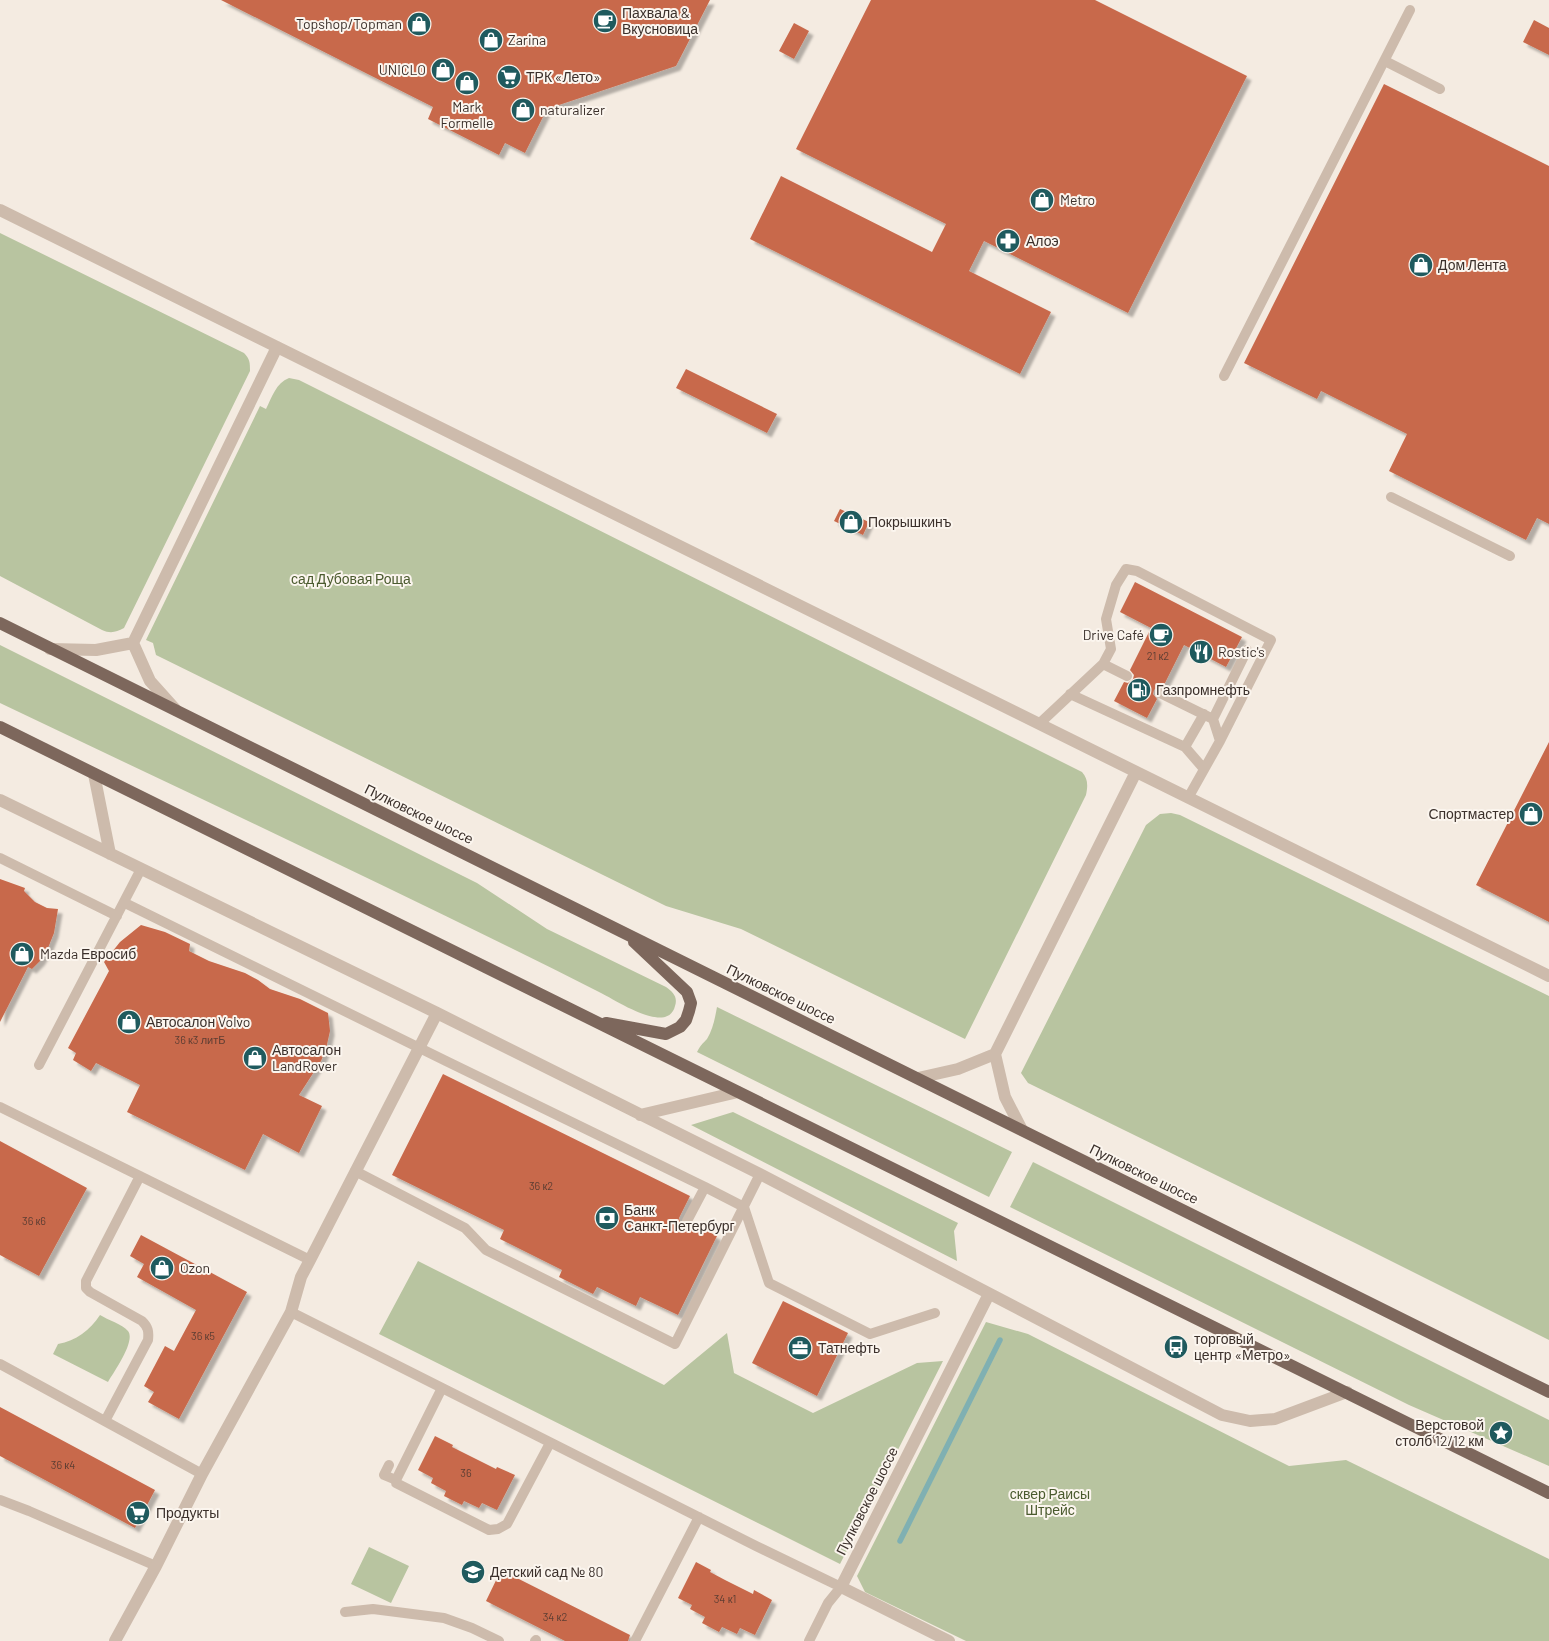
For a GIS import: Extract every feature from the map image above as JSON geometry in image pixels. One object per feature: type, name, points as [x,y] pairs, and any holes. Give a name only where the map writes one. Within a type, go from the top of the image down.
[{"type":"main road","name":"Пулковское шоссе","points":[[0,624],[1549,1392]]},
{"type":"main road","points":[[0,727],[1549,1493]]},
{"type":"main road","points":[[596,1022],[618,1024],[666,1034],[680,1027],[689,1011],[691,1003],[687,992],[625,933]]},
{"type":"street","points":[[0,210],[1549,976]]},
{"type":"street","points":[[133,643],[277,347]]},
{"type":"street","points":[[50,648],[96,650],[133,643]]},
{"type":"street","points":[[133,643],[150,681],[176,710]]},
{"type":"street","points":[[1022,1130],[1005,1097],[995,1054],[1136,772]]},
{"type":"street","points":[[94,774],[110,854]]},
{"type":"street","points":[[0,800],[437,1013],[760,1174],[1222,1415],[1250,1421],[1274,1419],[1347,1392]]},
{"type":"street","points":[[115,1641],[156,1566],[202,1474],[291,1312],[301,1277],[437,1013]]},
{"type":"street","points":[[918,1078],[958,1069],[995,1054]]},
{"type":"street","points":[[640,1115],[738,1092]]},
{"type":"street","name":"Пулковское шоссе","points":[[841,1587],[989,1294]]},
{"type":"street","points":[[841,1587],[950,1641]]},
{"type":"lane","points":[[1224,376],[1410,10]]},
{"type":"lane","points":[[1385,61],[1440,89]]},
{"type":"lane","points":[[1391,497],[1510,556]]},
{"type":"lane","points":[[1040,724],[1102,664],[1111,649],[1106,619],[1116,585],[1126,569],[1137,570],[1272,640],[1188,798]]},
{"type":"lane","points":[[1185,748],[1208,717],[1247,650]]},
{"type":"lane","points":[[1102,664],[1127,676]]},
{"type":"lane","points":[[1160,693],[1208,717],[1220,741]]},
{"type":"lane","points":[[1070,694],[1185,748],[1204,769]]},
{"type":"lane","points":[[0,858],[117,916]]},
{"type":"lane","points":[[39,1065],[141,869]]},
{"type":"lane","points":[[124,902],[744,1207],[769,1283],[870,1334],[935,1312]]},
{"type":"lane","points":[[0,1107],[310,1260]]},
{"type":"lane","points":[[355,1171],[465,1228],[486,1250],[675,1344],[760,1174]]},
{"type":"lane","points":[[105,1421],[148,1340],[149,1332],[147,1326],[142,1321],[90,1292],[86,1288],[86,1281],[140,1176]]},
{"type":"lane","points":[[687,1222],[705,1187]]},
{"type":"lane","points":[[291,1312],[841,1587],[828,1603],[810,1641]]},
{"type":"lane","points":[[0,1364],[202,1474]]},
{"type":"lane","points":[[396,1480],[442,1388]]},
{"type":"lane","points":[[389,1465],[384,1474],[396,1480],[396,1483],[489,1530],[498,1529],[507,1524],[550,1442]]},
{"type":"lane","points":[[0,1500],[156,1566]]},
{"type":"lane","points":[[635,1641],[698,1517]]},
{"type":"lane","points":[[345,1612],[373,1609],[444,1618],[472,1628],[499,1641]]},
{"type":"green space","points":[[0,233],[244,353],[249,361],[250,371],[124,628],[116,631],[108,632],[102,630],[0,576]]},
{"type":"green space","name":"сад Дубовая Роща","points":[[289,378],[299,380],[1082,772],[1087,782],[1086,795],[965,1039],[741,929],[666,906],[156,655],[153,643],[146,640],[260,406],[266,409],[272,395],[281,383]]},
{"type":"green space","points":[[0,645],[477,883],[547,929],[666,987],[674,995],[676,1000],[675,1006],[670,1014],[663,1017],[653,1017],[641,1013],[377,883],[0,703]]},
{"type":"green space","points":[[1171,813],[1180,815],[1549,996],[1549,1340],[1028,1083],[1021,1073],[1146,825],[1160,814]]},
{"type":"green space","points":[[717,1007],[1012,1152],[989,1197],[697,1052],[711,1031]]},
{"type":"green space","points":[[733,1112],[958,1223],[954,1231],[957,1261],[691,1125]]},
{"type":"green space","points":[[1033,1162],[1549,1420],[1549,1466],[1409,1405],[1010,1207]]},
{"type":"green space","points":[[418,1261],[664,1385],[727,1333],[734,1373],[813,1413],[917,1363],[943,1361],[840,1564],[379,1334]]},
{"type":"green space","points":[[100,1315],[122,1326],[128,1331],[130,1336],[127,1349],[108,1382],[53,1354],[58,1344],[65,1343],[82,1334]]},
{"type":"green space","name":"сквер Раисы Штрейс","points":[[986,1322],[1028,1334],[1289,1466],[1346,1460],[1549,1559],[1549,1641],[966,1641],[865,1592],[857,1576]]},
{"type":"green space","points":[[369,1547],[409,1566],[391,1603],[351,1584]]},
{"type":"building","name":"ТРК «Лето»","points":[[221,0],[710,0],[676,66],[547,109],[525,153],[505,143],[499,155],[428,119],[433,107]]},
{"type":"building","name":"Metro","points":[[871,0],[1095,0],[1247,76],[1128,313],[984,241],[969,271],[1051,312],[1020,374],[750,239],[781,176],[932,252],[946,224],[796,149]]},
{"type":"building","points":[[1534,20],[1549,28],[1549,55],[1523,42]]},
{"type":"building","points":[[794,23],[809,31],[794,59],[779,51]]},
{"type":"building","name":"Дом Лента","points":[[1384,84],[1549,166],[1549,524],[1537,518],[1526,540],[1389,471],[1407,434],[1321,391],[1317,399],[1244,363]]},
{"type":"building","points":[[686,369],[777,414],[767,433],[676,388]]},
{"type":"building","name":"Покрышкинъ","points":[[840,509],[869,522],[863,535],[834,521]]},
{"type":"building","points":[[1135,582],[1242,637],[1226,667],[1184,645],[1163,687],[1159,686],[1154,690],[1153,694],[1157,699],[1147,718],[1114,701],[1124,682],[1128,683],[1133,679],[1134,675],[1130,670],[1151,628],[1120,612]]},
{"type":"building","name":"Спортмастер","points":[[1549,742],[1549,922],[1476,885]]},
{"type":"building","name":"Mazda Евросиб","points":[[0,879],[25,888],[24,891],[35,902],[47,908],[58,909],[54,933],[48,948],[40,961],[32,969],[28,967],[0,1022]]},
{"type":"building","points":[[141,925],[165,932],[190,944],[189,951],[209,961],[245,973],[270,989],[300,999],[328,1013],[330,1031],[326,1049],[321,1061],[299,1095],[322,1106],[299,1153],[263,1134],[245,1170],[127,1112],[140,1085],[96,1063],[91,1071],[73,1060],[76,1053],[68,1048],[109,971],[104,962],[120,942]]},
{"type":"building","points":[[443,1074],[690,1196],[679,1218],[681,1225],[688,1228],[693,1224],[717,1236],[678,1315],[640,1297],[636,1306],[597,1287],[593,1294],[559,1277],[562,1270],[500,1239],[504,1230],[392,1175]]},
{"type":"building","points":[[0,1141],[87,1188],[39,1276],[0,1255]]},
{"type":"building","points":[[141,1235],[247,1292],[179,1419],[148,1402],[154,1392],[144,1386],[165,1346],[174,1351],[196,1310],[137,1277],[144,1264],[130,1256]]},
{"type":"building","name":"Татнефть","points":[[783,1301],[848,1333],[817,1396],[752,1363]]},
{"type":"building","points":[[0,1407],[155,1490],[135,1528],[0,1456]]},
{"type":"building","points":[[435,1436],[453,1445],[452,1447],[496,1469],[497,1467],[515,1475],[497,1510],[482,1503],[479,1508],[464,1501],[462,1505],[444,1496],[446,1491],[431,1483],[433,1478],[418,1470]]},
{"type":"building","points":[[696,1562],[711,1570],[710,1572],[753,1594],[754,1590],[772,1600],[755,1635],[740,1628],[737,1634],[722,1627],[719,1632],[702,1623],[705,1617],[690,1609],[692,1605],[678,1598]]},
{"type":"building","points":[[501,1570],[630,1635],[628,1641],[565,1641],[486,1601]]},
{"type":"waterway","points":[[900,1541],[1000,1340]]},
{"type":"place","name":"Пахвала & Вкусновица","points":[[605,21]]},
{"type":"place","name":"Topshop/Topman","points":[[419,24]]},
{"type":"place","name":"Zarina","points":[[491,40]]},
{"type":"place","name":"UNICLO","points":[[443,70]]},
{"type":"place","name":"ТРК «Лето»","points":[[509,77]]},
{"type":"place","name":"Mark Formelle","points":[[467,83]]},
{"type":"place","name":"naturalizer","points":[[523,110]]},
{"type":"place","name":"Metro","points":[[1042,200]]},
{"type":"place","name":"Алоэ","points":[[1008,241]]},
{"type":"place","name":"Дом Лента","points":[[1421,265]]},
{"type":"place","name":"Покрышкинъ","points":[[851,522]]},
{"type":"place","name":"Drive Café","points":[[1161,635]]},
{"type":"place","name":"Rostic's","points":[[1201,652]]},
{"type":"place","name":"Газпромнефть","points":[[1139,690]]},
{"type":"place","name":"Спортмастер","points":[[1531,814]]},
{"type":"place","name":"Mazda Евросиб","points":[[22,954]]},
{"type":"place","name":"Автосалон Volvo","points":[[129,1022]]},
{"type":"place","name":"Автосалон LandRover","points":[[255,1058]]},
{"type":"place","name":"Банк Санкт-Петербург","points":[[607,1218]]},
{"type":"place","name":"Ozon","points":[[162,1268]]},
{"type":"place","name":"торговый центр «Метро»","points":[[1176,1347]]},
{"type":"place","name":"Татнефть","points":[[800,1348]]},
{"type":"place","name":"Верстовой столб 12/12 км","points":[[1501,1433]]},
{"type":"place","name":"Продукты","points":[[138,1513]]},
{"type":"place","name":"Детский сад № 80","points":[[473,1572]]}]
